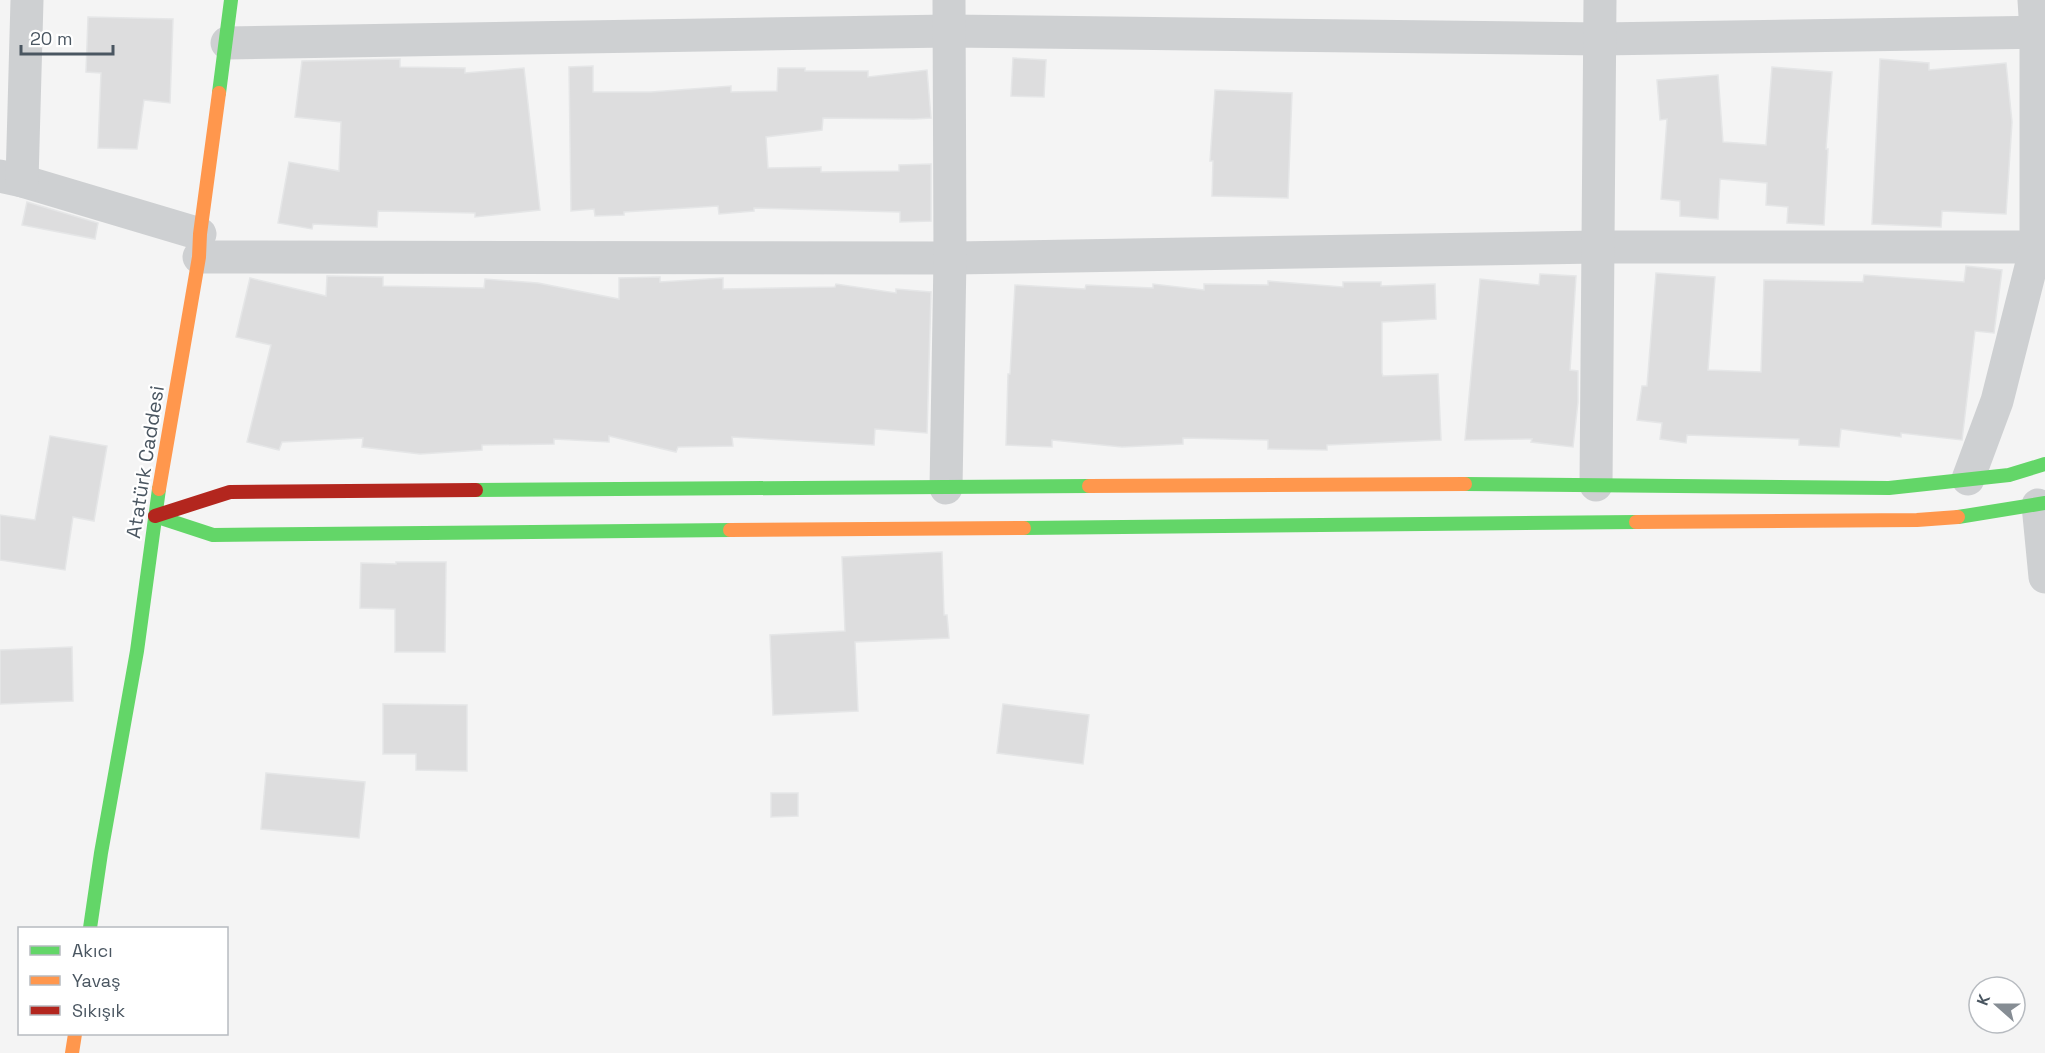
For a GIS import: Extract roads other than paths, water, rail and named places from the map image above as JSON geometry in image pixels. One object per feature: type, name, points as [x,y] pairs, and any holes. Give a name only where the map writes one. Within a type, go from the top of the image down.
[{"type":"street","points":[[27,0],[11,178],[200,245],[950,258],[1597,248],[2036,247]]},
{"type":"street","name":"Atatürk Caddesi","points":[[90,927],[137,651],[155,516],[200,245],[231,0]]},
{"type":"street","points":[[1596,485],[1600,0]]},
{"type":"street","points":[[1968,479],[1997,401],[2036,247],[2040,32],[2034,0]]},
{"type":"street","points":[[227,43],[948,15],[1600,39],[2040,32]]},
{"type":"street","points":[[946,488],[950,258],[948,15]]},
{"type":"street","points":[[155,516],[230,492],[1443,484],[1889,488],[2009,475],[2045,464]]},
{"type":"street","points":[[155,516],[213,535],[1917,520],[1978,515],[2041,504],[2045,577]]},
{"type":"street","points":[[72,1053],[75,1035]]}]
